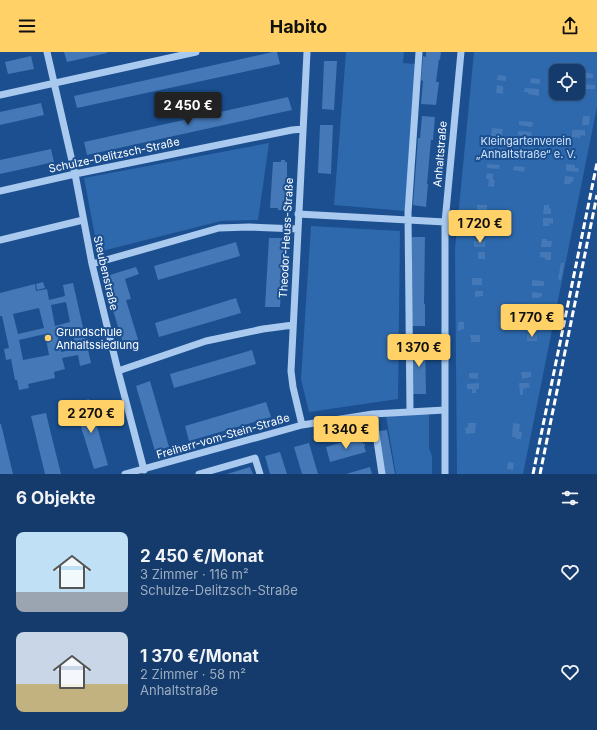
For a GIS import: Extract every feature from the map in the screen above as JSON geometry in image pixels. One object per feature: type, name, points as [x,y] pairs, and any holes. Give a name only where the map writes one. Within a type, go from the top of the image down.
[{"type":"street","name":"Steubenstraße","points":[[47,52],[75,174],[92,264],[144,470]]},
{"type":"street","points":[[0,95],[53,82],[196,52]]},
{"type":"street","name":"Theodor-Heuss-Straße","points":[[302,425],[293,388],[291,371],[307,52]]},
{"type":"street","points":[[410,411],[408,220],[419,52]]},
{"type":"street","name":"Anhaltstraße","points":[[445,474],[445,222],[461,52]]},
{"type":"street","name":"Schulze-Delitzsch-Straße","points":[[0,191],[75,174],[292,130],[303,130]]},
{"type":"street","points":[[298,214],[445,222]]},
{"type":"street","points":[[0,240],[83,220]]},
{"type":"street","points":[[92,264],[219,228],[249,227],[298,229]]},
{"type":"street","points":[[118,371],[206,341],[263,329],[293,325]]},
{"type":"street","name":"Freiherr-vom-Stein-Straße","points":[[126,474],[136,473],[302,425],[373,414],[445,410]]},
{"type":"street","points":[[373,414],[382,474]]},
{"type":"street","points":[[200,474],[255,458],[260,474]]},
{"type":"green space","points":[[346,52],[404,52],[403,63],[416,64],[405,211],[334,205]]},
{"type":"green space","name":"Kleingartenverein „Anhaltstraße“ e. V.","points":[[474,52],[597,52],[597,107],[523,474],[457,474],[455,249]]},
{"type":"green space","points":[[269,143],[258,220],[221,221],[98,252],[84,178]]},
{"type":"green space","points":[[311,226],[400,231],[398,399],[309,412],[301,379]]},
{"type":"green space","points":[[429,414],[429,448],[432,456],[432,474],[396,474],[386,416]]},
{"type":"building","points":[[64,52],[107,52],[107,53],[67,62]]},
{"type":"building","points":[[277,52],[280,64],[77,108],[74,96]]},
{"type":"building","points":[[426,52],[441,52],[436,82],[439,82],[436,105],[421,104],[423,56],[426,57]]},
{"type":"building","points":[[31,56],[34,69],[8,74],[5,62]]},
{"type":"building","points":[[324,61],[337,61],[334,110],[322,109]]},
{"type":"building","points":[[585,72],[593,74],[593,78],[585,78]]},
{"type":"building","points":[[498,75],[506,76],[506,81],[497,80]]},
{"type":"building","points":[[531,78],[540,79],[540,84],[530,83]]},
{"type":"building","points":[[585,84],[595,85],[595,89],[585,89]]},
{"type":"building","points":[[497,85],[503,86],[503,94],[496,93]]},
{"type":"building","points":[[525,88],[539,89],[539,96],[524,92]]},
{"type":"building","points":[[288,97],[292,110],[87,155],[84,142]]},
{"type":"building","points":[[41,103],[44,115],[0,125],[0,112]]},
{"type":"building","points":[[422,116],[435,117],[433,140],[431,140],[426,207],[413,205],[418,138],[420,138]]},
{"type":"building","points":[[583,116],[590,116],[589,125],[582,125]]},
{"type":"building","points":[[519,121],[533,122],[532,127],[519,125]]},
{"type":"building","points":[[320,125],[333,125],[331,174],[318,173]]},
{"type":"building","points":[[492,128],[503,129],[502,135],[498,135],[498,137],[491,136]]},
{"type":"building","points":[[572,130],[585,130],[585,136],[581,135],[580,138],[572,137]]},
{"type":"building","points":[[518,131],[532,132],[531,137],[518,135]]},
{"type":"building","points":[[51,149],[54,162],[0,174],[0,160]]},
{"type":"building","points":[[281,160],[285,160],[285,162],[287,162],[288,184],[286,184],[286,187],[288,187],[286,192],[285,208],[278,210],[278,208],[270,208],[273,162],[281,162]]},
{"type":"building","points":[[487,164],[500,165],[499,169],[487,168]]},
{"type":"building","points":[[566,164],[575,165],[575,168],[579,168],[578,172],[566,171]]},
{"type":"building","points":[[514,166],[525,167],[524,172],[513,170]]},
{"type":"building","points":[[487,173],[493,174],[493,180],[495,180],[494,187],[488,186],[489,179],[486,179]]},
{"type":"building","points":[[565,176],[574,177],[573,182],[570,184],[564,184]]},
{"type":"building","points":[[477,205],[487,205],[487,212],[477,212]]},
{"type":"building","points":[[544,205],[549,205],[551,214],[543,214]]},
{"type":"building","points":[[487,217],[485,231],[480,231],[477,218]]},
{"type":"building","points":[[543,218],[553,218],[553,224],[550,223],[549,226],[543,226]]},
{"type":"building","points":[[412,237],[425,237],[425,326],[412,326]]},
{"type":"building","points":[[269,238],[284,238],[280,307],[265,307]]},
{"type":"building","points":[[542,239],[552,241],[551,247],[541,247]]},
{"type":"building","points":[[474,241],[485,241],[485,247],[474,247]]},
{"type":"building","points":[[236,242],[240,256],[158,280],[154,266]]},
{"type":"building","points":[[478,252],[485,252],[485,259],[478,259]]},
{"type":"building","points":[[540,252],[551,252],[551,260],[546,260],[545,258],[540,257]]},
{"type":"building","points":[[561,263],[564,263],[561,280],[558,279]]},
{"type":"building","points":[[136,267],[139,274],[125,279],[131,299],[126,300],[140,346],[125,350],[103,277]]},
{"type":"building","points":[[472,278],[482,278],[482,285],[472,285]]},
{"type":"building","points":[[532,280],[544,281],[544,286],[532,286]]},
{"type":"building","points":[[43,282],[45,288],[37,290],[36,284]]},
{"type":"building","points":[[73,283],[91,363],[80,366],[78,355],[62,358],[65,369],[54,372],[55,378],[28,384],[29,388],[19,390],[17,380],[15,380],[11,359],[6,360],[4,349],[9,348],[2,316],[0,316],[0,293],[35,284],[36,291],[47,289],[49,300],[65,296],[63,285]],"holes":[[[66,302],[70,322],[55,326],[51,305]],[[39,308],[44,328],[18,334],[13,314]],[[72,329],[76,349],[61,352],[57,332]],[[45,334],[49,355],[23,360],[19,340]]]},
{"type":"building","points":[[475,291],[483,291],[483,296],[475,297]]},
{"type":"building","points":[[532,292],[542,293],[542,297],[532,298]]},
{"type":"building","points":[[236,298],[241,313],[159,337],[155,323]]},
{"type":"building","points":[[458,322],[464,322],[464,329],[458,331]]},
{"type":"building","points":[[526,322],[536,322],[542,324],[542,330],[527,329]]},
{"type":"building","points":[[527,334],[537,335],[537,341],[527,341]]},
{"type":"building","points":[[470,335],[480,335],[480,342],[471,342]]},
{"type":"building","points":[[425,341],[426,394],[413,394],[412,342]]},
{"type":"building","points":[[252,350],[256,364],[174,388],[170,374]]},
{"type":"building","points":[[521,372],[531,372],[531,377],[522,379]]},
{"type":"building","points":[[469,373],[478,373],[478,379],[469,378]]},
{"type":"building","points":[[150,381],[169,447],[155,451],[136,386]]},
{"type":"building","points":[[479,383],[479,389],[476,389],[476,393],[472,393],[472,389],[467,389],[467,384]]},
{"type":"building","points":[[519,383],[529,383],[530,387],[523,389],[523,395],[520,395]]},
{"type":"building","points":[[89,399],[108,465],[94,469],[74,404]]},
{"type":"building","points":[[266,402],[271,417],[189,441],[185,426]]},
{"type":"building","points":[[46,413],[61,474],[45,474],[31,416]]},
{"type":"building","points":[[468,423],[476,423],[475,433],[466,434],[465,428],[468,427]]},
{"type":"building","points":[[513,423],[520,424],[519,432],[522,432],[521,439],[512,437]]},
{"type":"building","points":[[1,424],[13,474],[0,474]]},
{"type":"building","points":[[387,430],[395,474],[385,474],[378,431]]},
{"type":"building","points":[[361,437],[363,444],[365,443],[364,446],[366,452],[330,462],[326,447]]},
{"type":"building","points":[[309,443],[318,474],[302,474],[294,447]]},
{"type":"building","points":[[280,452],[287,474],[270,474],[265,456]]},
{"type":"building","points":[[508,462],[514,463],[513,470],[507,469]]},
{"type":"building","points":[[250,467],[253,474],[227,474]]},
{"type":"building","points":[[370,467],[372,474],[346,474]]},
{"type":"railway","points":[[533,474],[597,163]]},
{"type":"railway","points":[[540,474],[597,195]]},
{"type":"place","name":"Grundschule Anhaltssiedlung","points":[[48,338]]}]
